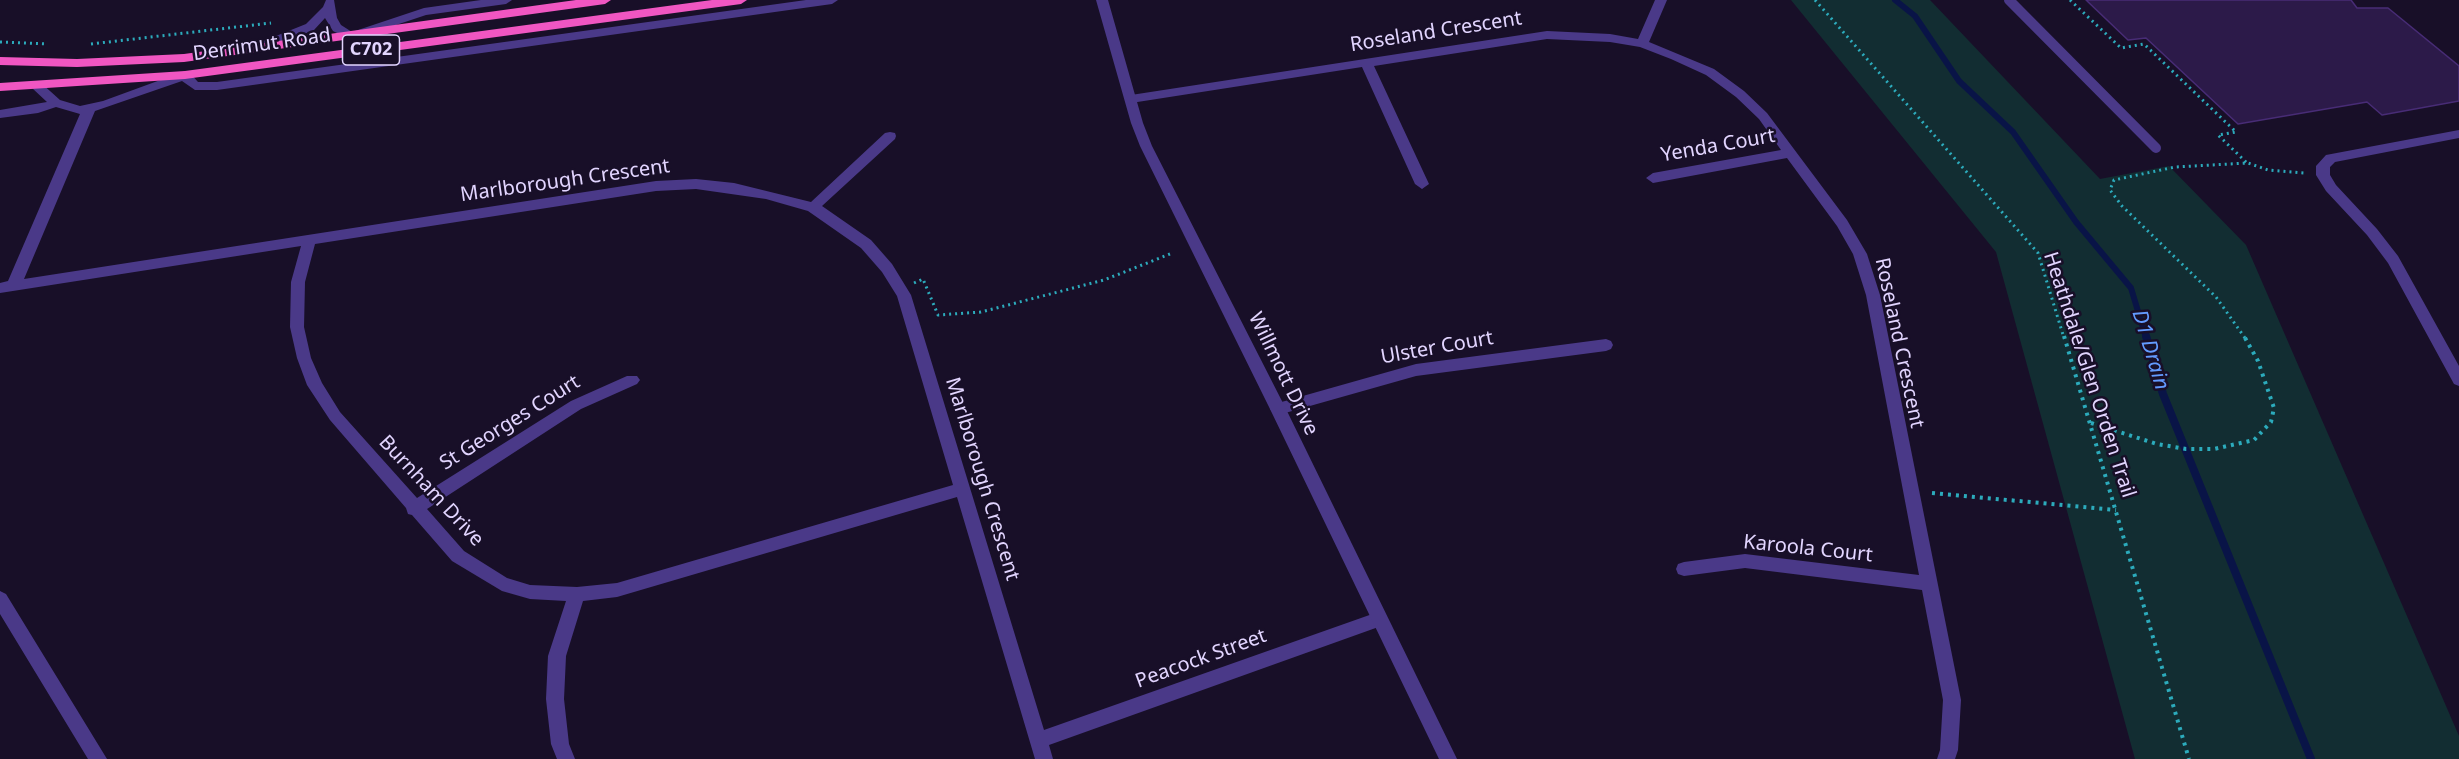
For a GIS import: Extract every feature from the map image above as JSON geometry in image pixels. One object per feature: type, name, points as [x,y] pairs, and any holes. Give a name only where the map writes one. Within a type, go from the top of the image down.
[{"type":"highway","name":"Derrimut Road","points":[[0,61],[77,63],[141,61],[254,49],[605,0]]},
{"type":"highway","name":"Derrimut Road","points":[[0,87],[185,75],[741,0]]},
{"type":"street","points":[[329,4],[331,18],[338,28],[351,36],[424,12],[506,0]]},
{"type":"street","points":[[36,86],[56,103],[68,108],[89,108],[185,75],[188,81],[195,86],[217,86],[832,0]]},
{"type":"street","name":"Willmott Drive","points":[[1102,0],[1146,146],[1278,409],[1378,620],[1448,759]]},
{"type":"street","points":[[1642,44],[1661,0]]},
{"type":"street","points":[[254,49],[310,27],[329,4]]},
{"type":"street","name":"Roseland Crescent","points":[[1131,99],[1547,35],[1610,38],[1642,44],[1710,72],[1740,94],[1763,116],[1842,223],[1860,254],[1873,295],[1952,700],[1949,750],[1946,759]]},
{"type":"street","points":[[1366,62],[1422,184]]},
{"type":"street","points":[[0,114],[38,109],[56,103]]},
{"type":"street","points":[[7,286],[89,108]]},
{"type":"street","points":[[2459,134],[2331,158],[2323,166],[2323,175],[2331,188],[2372,232],[2393,260],[2459,380]]},
{"type":"street","points":[[813,207],[890,135]]},
{"type":"street","name":"Yenda Court","points":[[1653,178],[1790,153]]},
{"type":"street","name":"Marlborough Crescent","points":[[7,286],[656,186],[696,184],[734,188],[813,207],[866,244],[887,268],[907,304],[1044,759]]},
{"type":"street","name":"Burnham Drive","points":[[309,241],[298,282],[297,327],[304,358],[315,385],[335,416],[414,509],[458,556],[502,584],[530,592],[577,594],[617,590],[963,489]]},
{"type":"street","name":"Ulster Court","points":[[1278,409],[1416,370],[1606,345]]},
{"type":"street","points":[[2440,345],[2459,347]]},
{"type":"street","name":"St Georges Court","points":[[414,509],[576,405],[605,390],[632,380]]},
{"type":"street","name":"Karoola Court","points":[[1684,569],[1745,561],[1928,584]]},
{"type":"street","points":[[566,759],[560,744],[555,699],[557,656],[577,594]]},
{"type":"street","points":[[0,599],[98,759]]},
{"type":"street","name":"Peacock Street","points":[[1039,740],[1378,620]]},
{"type":"lane","points":[[2009,0],[2156,148]]},
{"type":"path","name":"Heathdale/Glen Orden Trail","points":[[1815,0],[2038,253],[2091,423],[2189,759]]},
{"type":"path","points":[[2070,0],[2121,48],[2144,44],[2236,132],[2218,135],[2248,164]]},
{"type":"path","points":[[80,45],[276,23]]},
{"type":"path","points":[[0,42],[57,44]]},
{"type":"path","points":[[2091,423],[2157,444],[2186,449],[2214,449],[2254,440],[2271,422],[2274,408],[2259,361],[2245,338],[2216,297],[2122,206],[2110,190],[2114,180],[2175,167],[2248,164],[2268,170],[2323,175]]},
{"type":"path","points":[[899,288],[923,279],[938,315],[981,312],[1104,280],[1170,254]]},
{"type":"path","points":[[1911,491],[2116,510]]},
{"type":"green space","points":[[1791,0],[1930,0],[2100,179],[2169,166],[2246,245],[2459,736],[2459,759],[2135,759],[1996,252]]},
{"type":"building","points":[[2086,0],[2351,0],[2357,8],[2388,8],[2459,66],[2459,101],[2382,115],[2367,102],[2238,124],[2146,38],[2128,40]]},
{"type":"waterway","name":"D1 Drain","points":[[1895,0],[1915,16],[1959,81],[2013,132],[2076,222],[2131,288],[2146,338]]},
{"type":"waterway","name":"D1 Drain","points":[[2146,336],[2163,394],[2311,759]]}]
